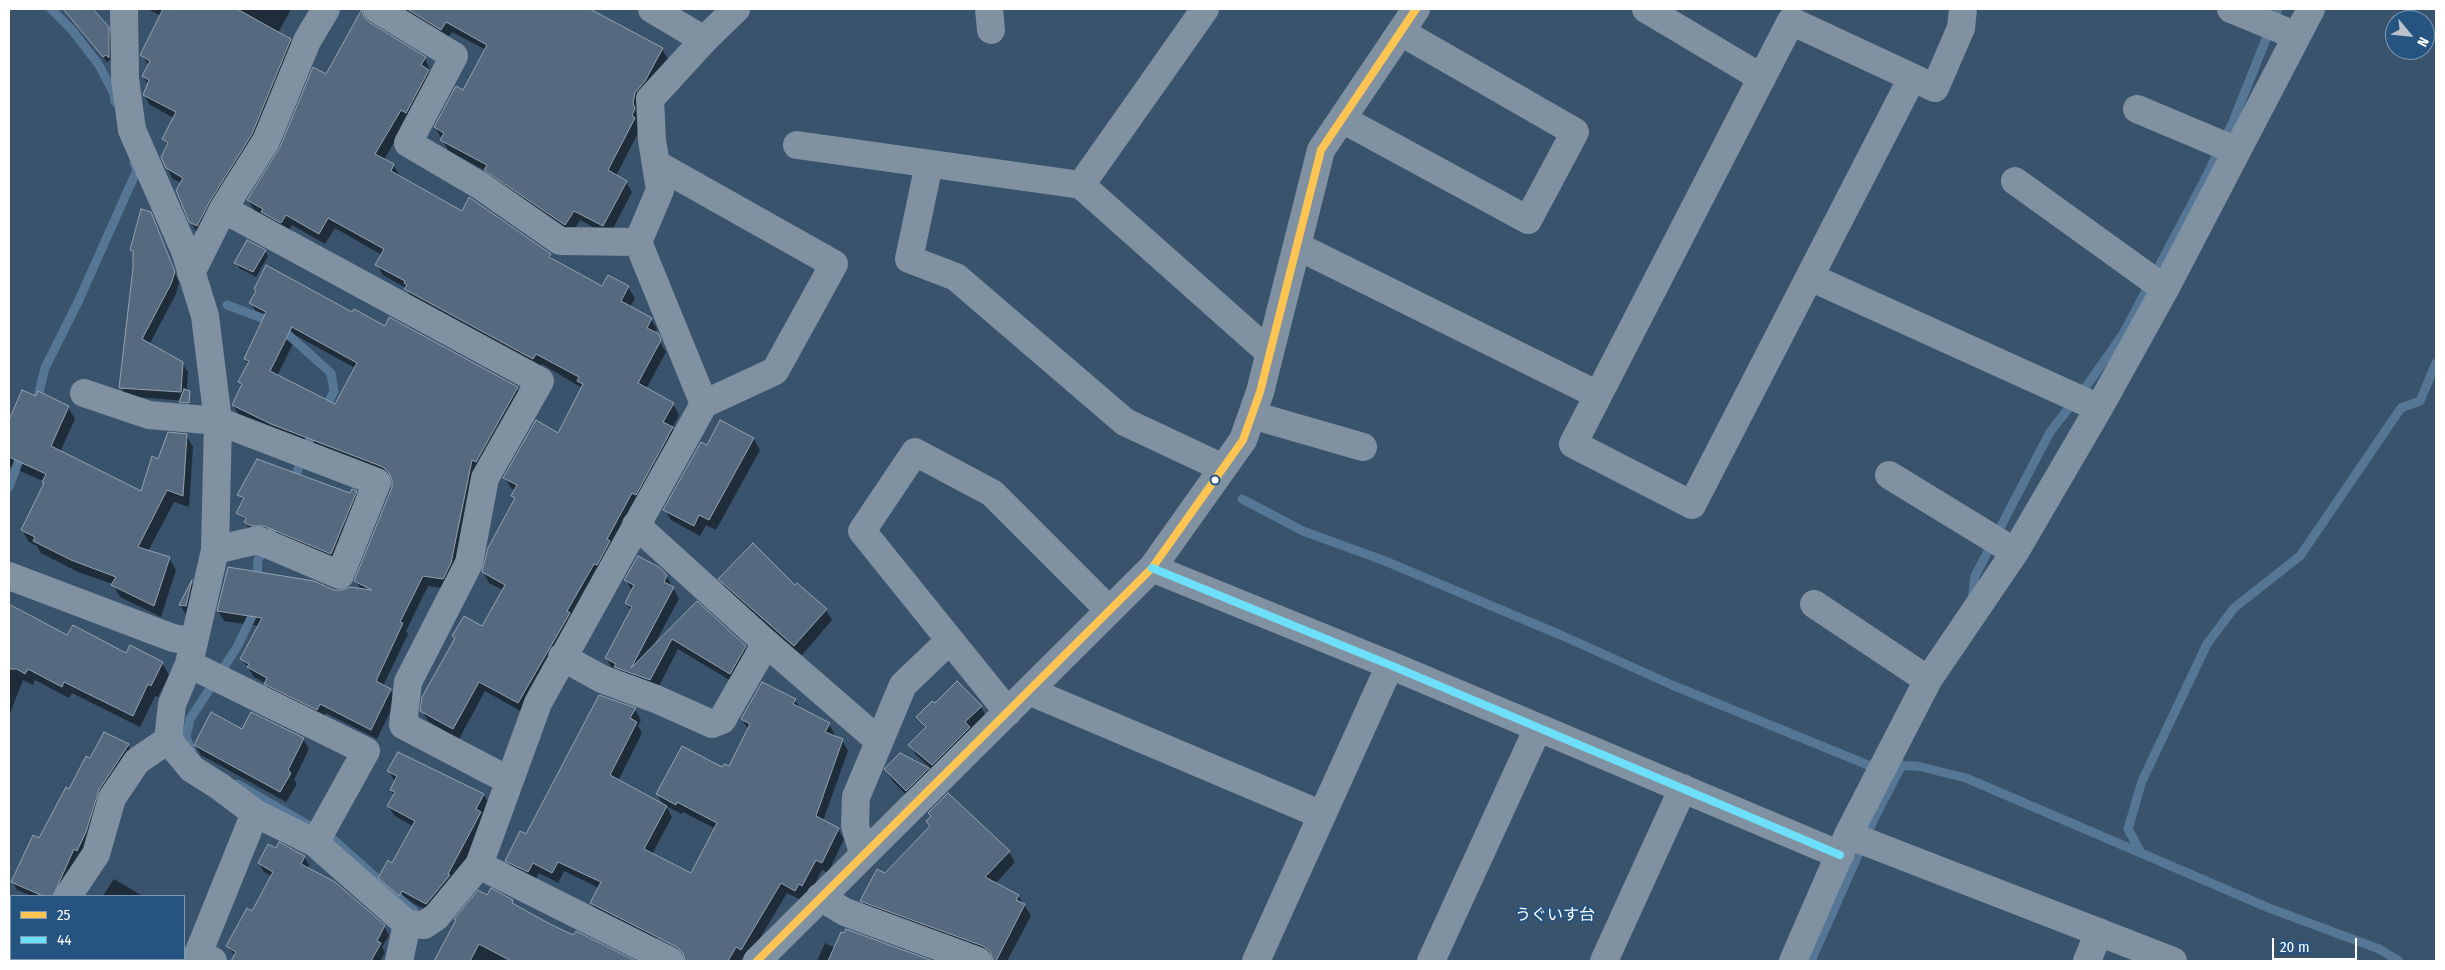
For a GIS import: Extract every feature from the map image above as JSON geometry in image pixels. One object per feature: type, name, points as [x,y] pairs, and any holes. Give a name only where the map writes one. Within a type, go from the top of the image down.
[{"type":"street","points":[[124,9],[125,79],[132,130],[185,251],[205,316],[218,421],[215,550],[191,653],[172,704],[168,740],[192,770],[219,786],[255,813],[315,843],[407,924],[424,924],[436,917],[478,865],[538,703],[704,404],[775,371],[834,264],[658,165]]},
{"type":"street","points":[[191,273],[223,209],[266,141],[307,41],[326,9]]},
{"type":"street","points":[[377,9],[454,56],[408,143],[481,186],[560,241],[638,242]]},
{"type":"street","points":[[652,9],[704,40]]},
{"type":"street","points":[[704,404],[638,242],[660,190],[658,165],[652,140],[650,99],[704,40],[736,9]]},
{"type":"street","points":[[1081,185],[1205,9]]},
{"type":"street","points":[[757,961],[863,853],[1152,568],[1243,440],[1270,353],[1321,150],[1416,9]]},
{"type":"street","points":[[1646,9],[1762,78]]},
{"type":"street","points":[[1912,78],[1692,505],[1573,444],[1791,21],[1935,88],[1961,28],[1963,9]]},
{"type":"street","points":[[2231,9],[2297,36]]},
{"type":"street","points":[[1792,961],[1854,843],[1885,764],[1928,680],[2015,552],[2099,408],[2164,289],[2311,9]]},
{"type":"street","points":[[1342,119],[1528,220],[1575,132],[1401,32]]},
{"type":"street","points":[[2138,109],[2237,151]]},
{"type":"street","points":[[797,145],[1081,185],[1270,353]]},
{"type":"street","points":[[929,164],[909,259],[956,277],[1125,422],[1223,468]]},
{"type":"street","points":[[2016,181],[2164,289]]},
{"type":"street","points":[[223,209],[540,380],[485,478],[469,563],[408,682],[403,725],[508,780]]},
{"type":"street","points":[[1297,246],[1598,395]]},
{"type":"street","points":[[1810,277],[2099,408]]},
{"type":"street","points":[[84,393],[149,415],[218,421],[377,482],[340,575],[258,540],[215,550]]},
{"type":"street","points":[[1252,415],[1363,447]]},
{"type":"street","points":[[1008,712],[862,531],[915,452],[992,492],[1109,610]]},
{"type":"street","points":[[1889,475],[2015,552]]},
{"type":"street","points":[[636,525],[766,644],[879,741]]},
{"type":"street","points":[[1152,568],[1683,788],[1854,843],[2099,932],[2173,961]]},
{"type":"street","points":[[9,576],[173,638],[191,653],[366,751],[315,843]]},
{"type":"street","points":[[1814,604],[1928,680]]},
{"type":"street","points":[[863,853],[855,826],[856,797],[904,685],[950,640]]},
{"type":"street","points":[[562,657],[602,679],[656,699],[712,724],[722,720],[766,644]]},
{"type":"street","points":[[1256,961],[1390,665]]},
{"type":"street","points":[[1028,692],[1322,815]]},
{"type":"street","points":[[1431,961],[1538,728]]},
{"type":"street","points":[[69,895],[96,854],[112,798],[137,761],[168,740]]},
{"type":"street","points":[[1604,961],[1683,788]]},
{"type":"street","points":[[213,961],[198,954],[255,813]]},
{"type":"street","points":[[478,865],[670,961]]},
{"type":"street","points":[[820,897],[845,912],[978,961]]},
{"type":"street","points":[[399,961],[407,924]]},
{"type":"street","points":[[2087,961],[2099,932]]},
{"type":"building","points":[[63,9],[93,9],[109,27],[109,58],[106,55],[103,57]]},
{"type":"building","points":[[163,9],[237,9],[291,39],[252,134],[210,201],[197,226],[189,222],[176,190],[183,178],[166,168],[161,157],[168,143],[162,139],[176,112],[143,95],[149,80],[142,76],[150,61],[140,55]]},
{"type":"building","points":[[362,9],[364,17],[369,22],[426,57],[421,65],[429,70],[406,113],[401,110],[375,154],[394,164],[391,171],[462,211],[469,197],[551,254],[549,257],[602,286],[608,275],[629,286],[621,301],[652,318],[647,328],[659,334],[661,340],[638,383],[674,403],[663,422],[673,427],[636,495],[632,493],[607,539],[610,541],[597,565],[594,564],[567,611],[570,613],[518,703],[479,682],[453,729],[420,711],[422,697],[455,638],[452,636],[464,616],[482,626],[505,585],[482,572],[488,548],[515,498],[511,496],[517,485],[503,478],[536,420],[558,433],[583,384],[577,381],[579,377],[536,354],[533,359],[404,289],[407,285],[404,283],[405,281],[375,265],[384,249],[328,218],[319,234],[286,215],[281,223],[261,212],[263,209],[247,200],[280,147],[313,67],[326,74]]},
{"type":"building","points":[[407,9],[590,9],[663,48],[645,81],[635,93],[633,103],[635,109],[632,115],[635,118],[608,170],[627,181],[603,226],[574,211],[565,225],[484,170],[487,165],[440,140],[444,133],[434,127],[456,86],[463,90],[487,45],[446,22],[441,30]]},
{"type":"building","points":[[141,209],[151,212],[175,272],[171,284],[142,339],[183,362],[181,392],[119,388],[133,268],[133,251],[130,250]]},
{"type":"building","points":[[247,240],[266,250],[253,272],[234,263]]},
{"type":"building","points":[[266,265],[352,312],[354,309],[385,326],[389,317],[518,387],[476,462],[472,460],[451,563],[443,579],[423,576],[400,622],[403,623],[376,681],[391,689],[371,730],[320,704],[317,710],[264,684],[267,678],[247,667],[249,664],[240,659],[262,618],[217,611],[228,567],[314,581],[334,590],[350,587],[372,590],[354,581],[392,487],[389,473],[383,467],[271,424],[232,405],[242,384],[238,382],[249,361],[244,359],[266,312],[249,303],[256,291],[254,289]],"holes":[[[292,327],[357,363],[335,404],[270,371]]]},
{"type":"building","points":[[184,389],[190,391],[189,403],[179,402]]},
{"type":"building","points":[[22,390],[36,396],[38,391],[69,406],[51,446],[141,491],[152,456],[158,459],[168,432],[187,434],[183,496],[167,490],[138,547],[170,557],[154,606],[111,585],[116,577],[71,560],[33,541],[35,537],[21,530],[44,483],[42,482],[46,474],[9,457],[9,420]]},
{"type":"building","points":[[720,420],[754,438],[709,520],[699,515],[694,526],[663,510],[701,442],[707,445]]},
{"type":"building","points":[[257,459],[350,493],[352,489],[357,491],[331,554],[264,526],[251,526],[244,522],[246,518],[236,513],[244,498],[237,495]]},
{"type":"building","points":[[753,543],[795,585],[797,583],[827,609],[794,646],[718,579]]},
{"type":"building","points":[[638,556],[659,567],[667,575],[664,582],[674,587],[631,668],[697,601],[746,646],[730,674],[672,639],[650,680],[614,667],[616,664],[605,658],[632,607],[625,603],[634,585],[624,580]]},
{"type":"building","points":[[192,580],[186,606],[179,605]]},
{"type":"building","points":[[9,604],[67,635],[73,625],[126,653],[130,645],[163,662],[151,686],[148,684],[133,716],[64,682],[62,687],[28,669],[25,674],[17,669],[9,669]]},
{"type":"building","points":[[957,681],[982,706],[965,722],[970,727],[932,765],[908,745],[926,727],[916,717],[932,701],[935,703]]},
{"type":"building","points":[[762,682],[796,699],[793,704],[830,723],[825,732],[843,739],[816,816],[839,828],[822,863],[816,860],[802,886],[799,884],[795,891],[781,883],[741,950],[736,947],[728,961],[685,961],[683,953],[677,947],[590,903],[601,882],[558,862],[552,873],[533,863],[528,872],[505,861],[520,831],[526,834],[599,695],[636,708],[630,718],[637,722],[610,775],[667,806],[644,849],[691,873],[717,823],[677,802],[676,805],[656,794],[682,746],[722,767],[724,764],[729,766],[750,724],[741,719]]},
{"type":"building","points":[[211,712],[242,729],[251,712],[304,738],[288,770],[291,773],[280,792],[194,745]]},
{"type":"building","points":[[104,732],[129,744],[99,790],[86,832],[77,851],[74,849],[53,895],[41,895],[11,882],[33,835],[39,838],[66,787],[69,789],[86,756],[90,758]]},
{"type":"building","points":[[398,752],[484,794],[476,809],[481,812],[448,874],[450,875],[426,904],[402,891],[399,896],[378,878],[388,860],[392,863],[415,821],[387,806],[395,792],[390,790],[397,776],[387,771]]},
{"type":"building","points":[[900,753],[929,768],[906,791],[884,769]]},
{"type":"building","points":[[948,793],[1010,851],[985,877],[1019,895],[1016,900],[1025,904],[996,961],[993,961],[990,951],[983,946],[860,901],[877,869],[885,873],[930,826],[926,821],[931,816],[928,813]]},
{"type":"building","points":[[279,842],[305,856],[301,864],[335,882],[385,925],[377,941],[381,943],[371,961],[231,961],[236,952],[226,946],[247,908],[252,911],[273,872],[258,863],[268,844],[276,848]]},
{"type":"building","points":[[491,888],[513,900],[512,903],[550,924],[573,935],[576,931],[636,961],[511,961],[479,944],[470,961],[434,961],[456,920],[454,919],[478,890],[487,895]]},
{"type":"building","points":[[846,929],[933,961],[828,961],[841,932],[844,933]]},
{"type":"waterway","points":[[51,9],[72,30],[99,65],[114,94],[115,102]]},
{"type":"waterway","points":[[1972,600],[1975,576],[2050,432],[2088,384],[2123,334],[2204,181],[2232,124],[2278,9]]},
{"type":"waterway","points":[[37,401],[45,368],[78,302],[137,170],[134,163]]},
{"type":"waterway","points":[[227,305],[275,323],[331,373],[334,391],[324,411]]},
{"type":"waterway","points":[[2141,853],[2128,829],[2142,781],[2207,644],[2234,608],[2300,556],[2401,408],[2420,401],[2436,363]]},
{"type":"waterway","points":[[292,485],[314,429]]},
{"type":"waterway","points":[[9,487],[22,452]]},
{"type":"waterway","points":[[1242,499],[1303,531],[1385,561],[1563,636],[1672,685],[1868,765],[1917,766],[1966,778],[2269,908],[2379,949],[2399,961]]},
{"type":"waterway","points":[[257,582],[258,560],[277,519]]},
{"type":"waterway","points":[[192,753],[186,737],[190,719],[237,647],[254,612],[255,605]]},
{"type":"waterway","points":[[1811,961],[1875,817],[1902,765]]},
{"type":"waterway","points":[[237,784],[334,840],[414,911],[413,922]]},
{"type":"transit line","name":"25","points":[[757,961],[1152,568],[1243,440],[1260,392],[1321,150],[1416,9]]},
{"type":"transit line","name":"44","points":[[1152,568],[1390,665],[1840,855]]},
{"type":"district","name":"うぐいす台","points":[[1555,916]]}]
